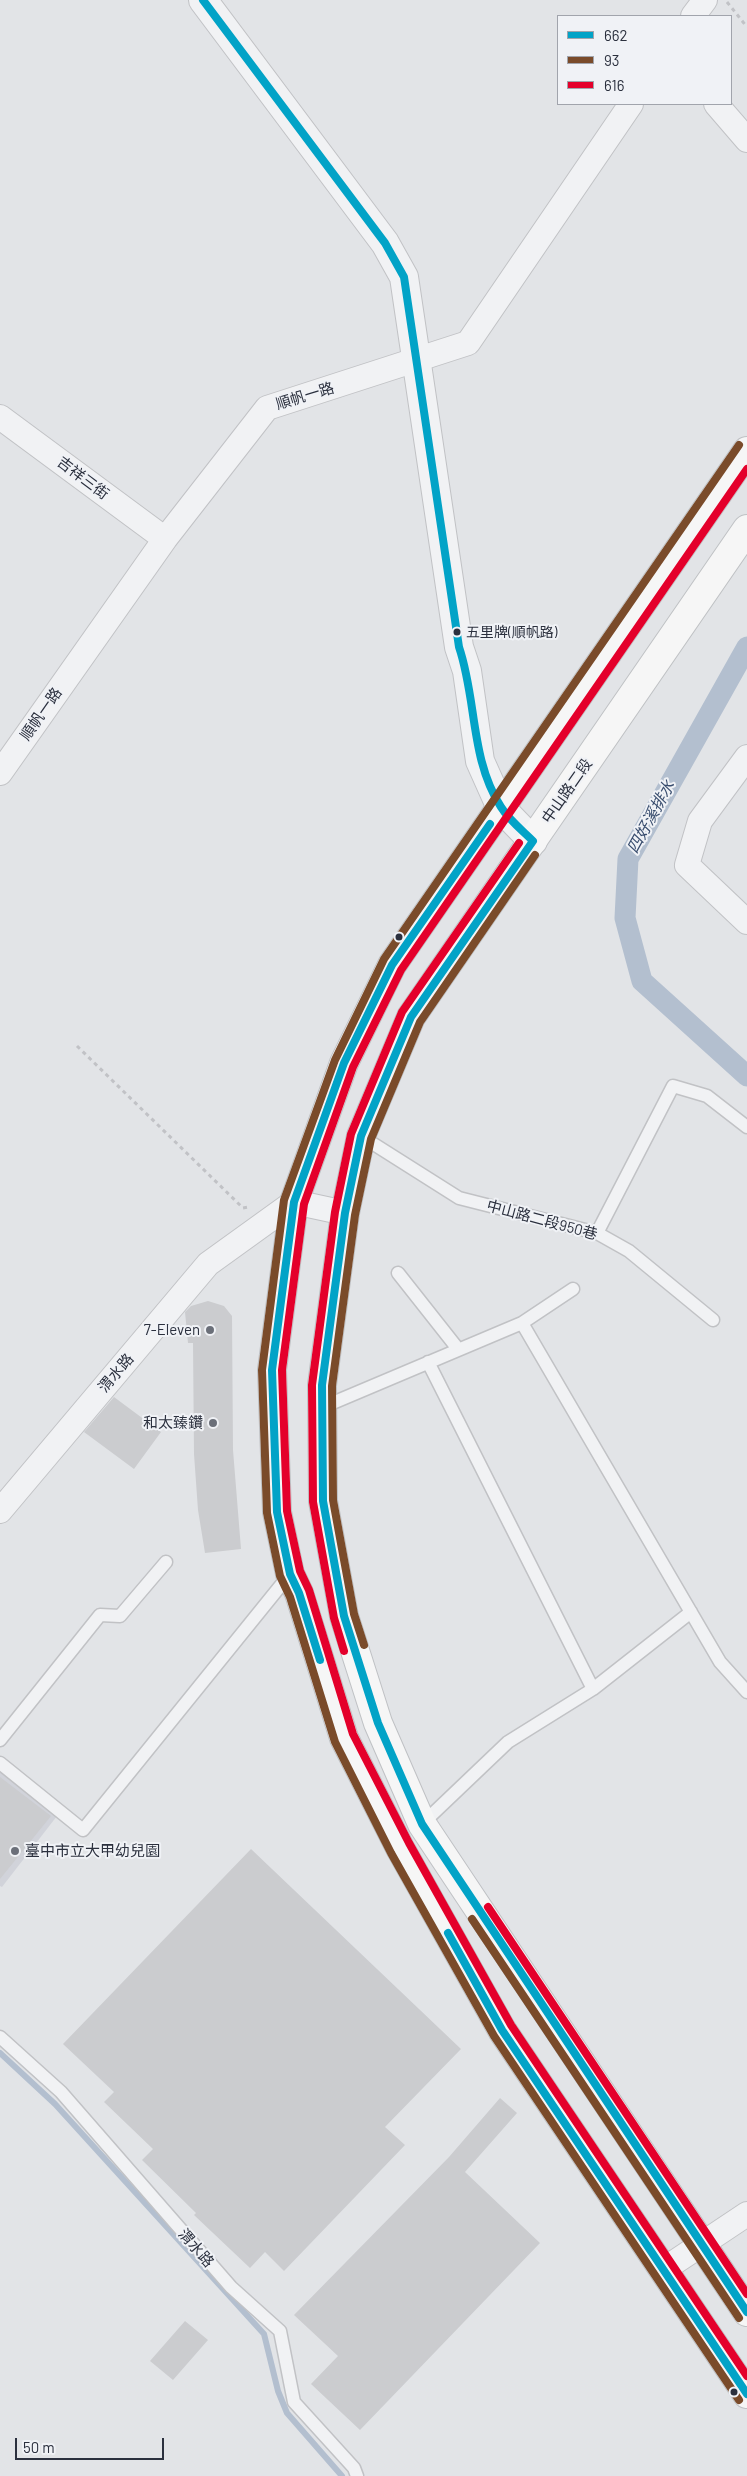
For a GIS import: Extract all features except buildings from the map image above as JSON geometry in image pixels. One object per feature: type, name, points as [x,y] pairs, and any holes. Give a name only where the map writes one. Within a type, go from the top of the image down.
[{"type":"main road","points":[[747,451],[392,965],[344,1063],[294,1202],[272,1370],[277,1512],[290,1574],[299,1593],[344,1738],[400,1848],[502,2030],[747,2394]]},
{"type":"main road","name":"中山路二段","points":[[747,529],[411,1017],[361,1136],[345,1213],[322,1385],[323,1501],[344,1616],[378,1723],[422,1824],[700,2245],[747,2312]]},
{"type":"street","points":[[204,0],[385,244],[404,277],[418,360],[459,647],[467,671],[480,761],[502,808],[533,841]]},
{"type":"street","points":[[694,15],[706,0]]},
{"type":"street","name":"順帆一路","points":[[0,773],[165,539],[267,408],[468,343],[630,105]]},
{"type":"street","points":[[717,105],[747,140]]},
{"type":"street","name":"吉祥三街","points":[[0,416],[165,539]]},
{"type":"street","points":[[744,769],[700,822],[687,865],[747,922]]},
{"type":"street","points":[[294,1202],[345,1213]]},
{"type":"street","name":"渭水路","points":[[0,1512],[208,1264],[294,1202]]},
{"type":"street","points":[[663,2270],[747,2214]]},
{"type":"lane","points":[[597,1233],[673,1086],[707,1096],[747,1127]]},
{"type":"lane","name":"中山路二段950巷","points":[[361,1136],[459,1198],[597,1233],[628,1251],[713,1320]]},
{"type":"lane","points":[[398,1273],[458,1349]]},
{"type":"lane","points":[[323,1407],[522,1323],[573,1289]]},
{"type":"lane","points":[[522,1323],[720,1662],[747,1692]]},
{"type":"lane","points":[[428,1362],[593,1689]]},
{"type":"lane","points":[[0,1740],[100,1615],[120,1616],[166,1562]]},
{"type":"lane","points":[[0,1763],[84,1830],[290,1574]]},
{"type":"lane","points":[[422,1824],[508,1742],[593,1689],[691,1612]]},
{"type":"lane","name":"渭水路","points":[[0,2037],[61,2092],[230,2287],[280,2331],[294,2402],[354,2468],[357,2476]]},
{"type":"path","points":[[725,0],[747,27]]},
{"type":"path","points":[[77,1046],[243,1208],[252,1207]]},
{"type":"shaded area","name":"臺中市立大甲幼兒園","points":[[0,1769],[57,1816],[2,1887],[0,1886]]},
{"type":"waterway","name":"四好溪排水","points":[[747,647],[628,859],[625,918],[642,981],[747,1076]]},
{"type":"waterway","points":[[0,2053],[55,2104],[264,2334],[278,2391],[287,2413],[342,2476]]},
{"type":"transit line","name":"662","points":[[203,0],[385,243],[404,277],[459,647],[465,667],[479,749],[491,789],[501,807],[512,821],[533,841],[411,1017],[361,1136],[345,1213],[322,1385],[323,1501],[344,1616],[378,1723],[422,1824],[747,2312]]},
{"type":"transit line","name":"93","points":[[739,445],[384,959],[335,1060],[284,1200],[262,1370],[267,1513],[280,1576],[290,1597],[335,1742],[391,1853],[494,2036],[739,2400]]},
{"type":"transit line","name":"616","points":[[747,469],[401,970],[353,1067],[304,1204],[282,1370],[287,1511],[300,1571],[309,1590],[353,1734],[409,1843],[511,2025],[747,2376]]},
{"type":"transit line","name":"662","points":[[320,1660],[299,1593],[290,1574],[277,1512],[272,1370],[294,1202],[344,1063],[392,965],[490,824]]},
{"type":"transit line","name":"616","points":[[344,1651],[334,1618],[313,1502],[312,1385],[335,1212],[351,1134],[402,1012],[519,843]]},
{"type":"transit line","name":"93","points":[[364,1645],[354,1614],[333,1500],[332,1386],[355,1215],[371,1139],[420,1022],[535,855]]},
{"type":"transit line","name":"616","points":[[488,1907],[747,2294]]},
{"type":"transit line","name":"93","points":[[472,1919],[739,2318]]},
{"type":"transit line","name":"662","points":[[448,1933],[502,2030],[747,2394]]},
{"type":"place","name":"五里牌(順帆路)","points":[[457,632]]},
{"type":"place","name":"7-Eleven","points":[[210,1330]]},
{"type":"place","name":"和太臻鑽","points":[[213,1423]]},
{"type":"place","name":"臺中市立大甲幼兒園","points":[[15,1851]]}]
